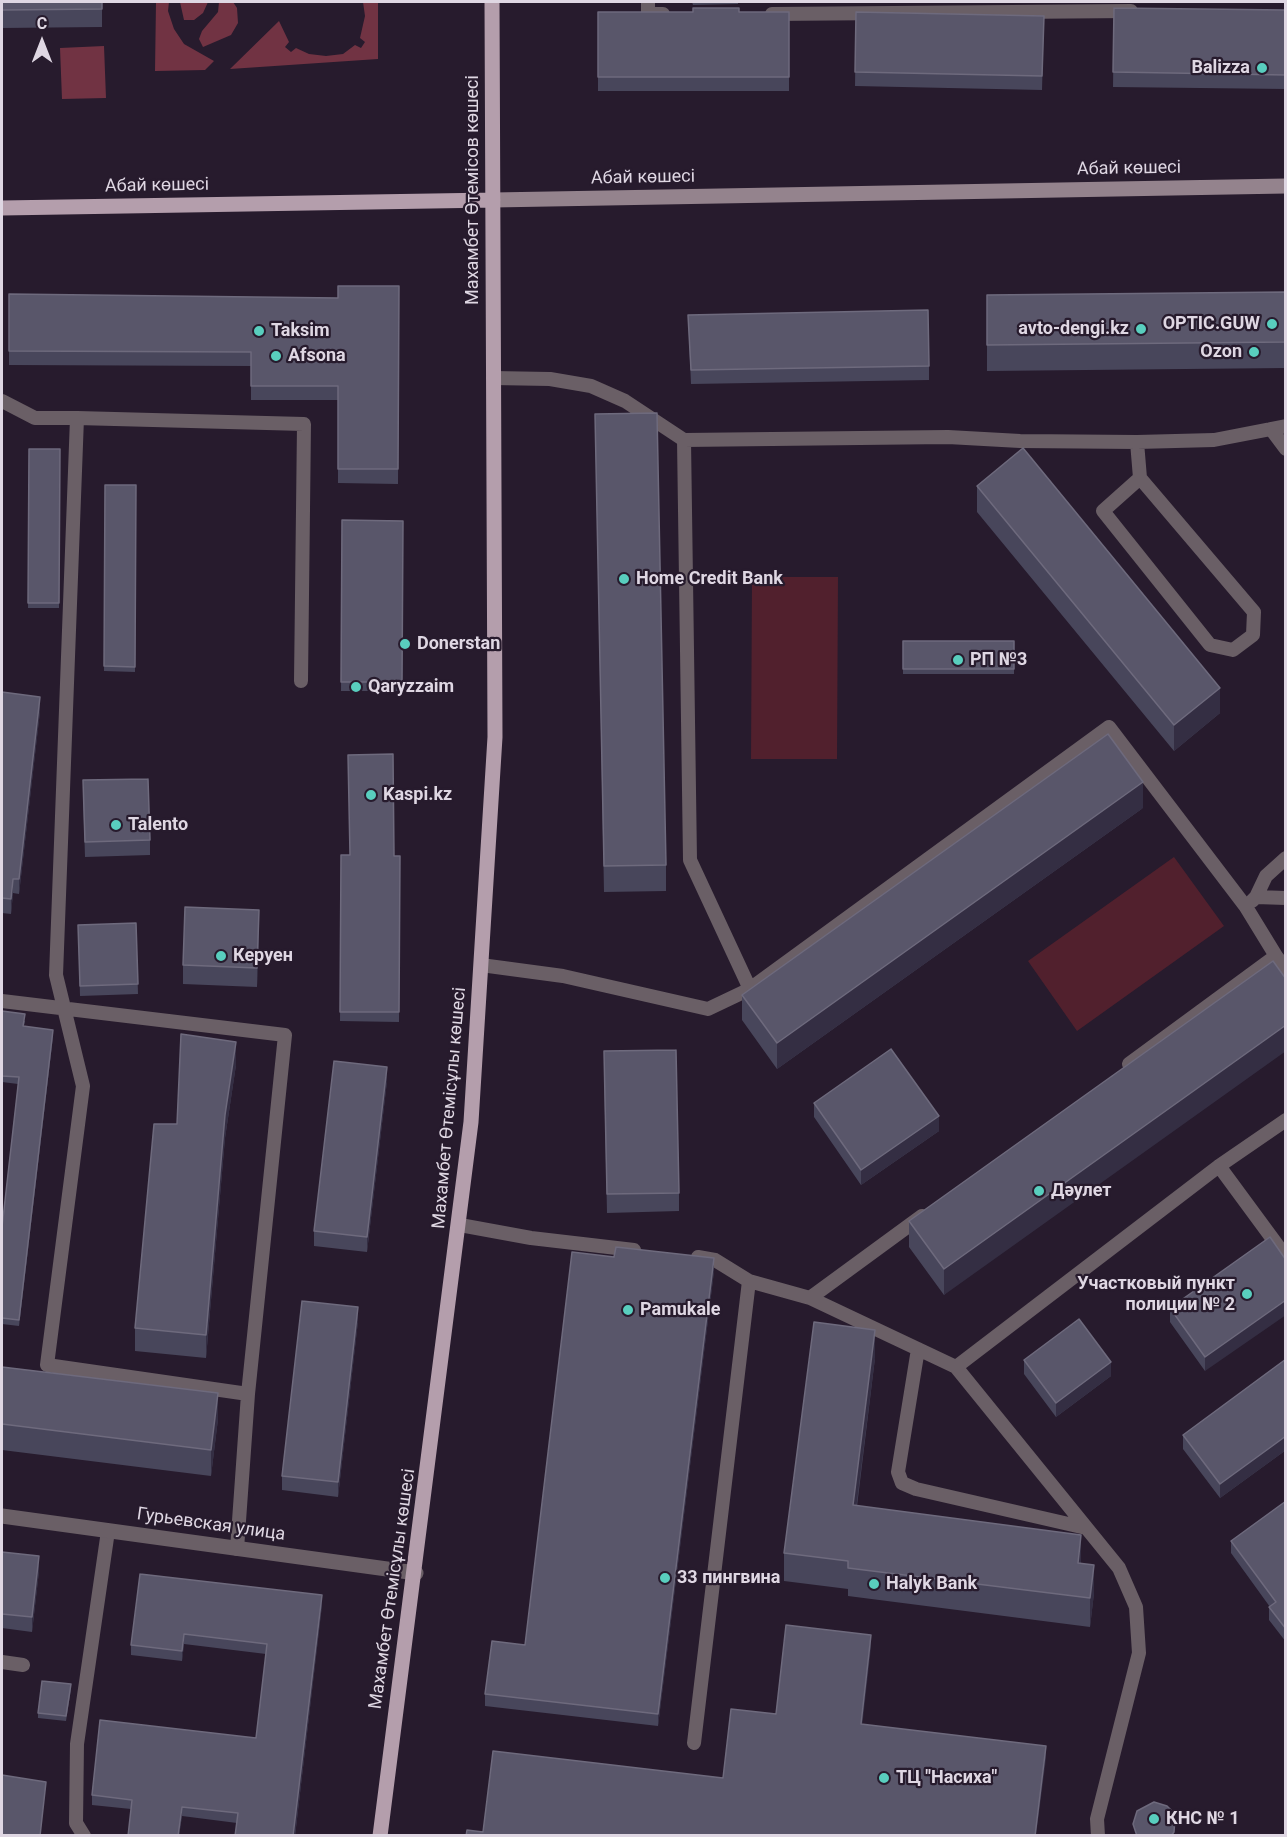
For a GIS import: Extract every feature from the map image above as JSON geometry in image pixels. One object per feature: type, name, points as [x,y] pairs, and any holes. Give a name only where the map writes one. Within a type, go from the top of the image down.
[{"type":"main road","name":"Махамбет Өтемісов көшесі","points":[[492,2],[493,378]]},
{"type":"main road","name":"Абай көшесі","points":[[2,208],[493,200]]},
{"type":"main road","name":"Махамбет Өтемісұлы көшесі","points":[[380,1836],[416,1573],[471,1122],[495,737],[493,378]]},
{"type":"street","name":"Абай көшесі","points":[[493,200],[1286,186]]},
{"type":"street","name":"Гурьевская улица","points":[[2,1516],[416,1573]]},
{"type":"lane","points":[[648,2],[648,14],[683,14]]},
{"type":"lane","points":[[753,14],[950,7],[1150,11]]},
{"type":"lane","points":[[493,378],[550,379],[591,386],[625,401],[684,440],[948,437],[1020,441],[1137,442],[1214,440],[1286,426]]},
{"type":"lane","points":[[2,401],[35,418],[304,424],[301,681]]},
{"type":"lane","points":[[77,418],[56,975],[82,1086],[47,1365],[248,1394]]},
{"type":"lane","points":[[1270,429],[1286,449]]},
{"type":"lane","points":[[684,440],[690,860],[750,989]]},
{"type":"lane","points":[[1137,442],[1140,478],[1254,612],[1252,635],[1233,650],[1210,645],[1103,511],[1140,478]]},
{"type":"lane","points":[[481,965],[563,976],[708,1009],[750,989],[1109,727],[1251,902],[1276,957],[1286,969]]},
{"type":"lane","points":[[1251,902],[1266,876],[1286,858]]},
{"type":"lane","points":[[1251,902],[1286,898]]},
{"type":"lane","points":[[1114,1075],[1276,957]]},
{"type":"lane","points":[[2,1001],[64,1011],[285,1035],[248,1394],[237,1549]]},
{"type":"lane","points":[[956,1367],[1219,1166],[1286,1120]]},
{"type":"lane","points":[[1219,1166],[1286,1257]]},
{"type":"lane","points":[[810,1298],[934,1207]]},
{"type":"lane","points":[[460,1225],[531,1238],[646,1251]]},
{"type":"lane","points":[[681,1256],[715,1260],[749,1281],[810,1298],[956,1367],[1119,1568],[1136,1606],[1139,1653],[1097,1819],[1098,1836]]},
{"type":"lane","points":[[694,1743],[749,1281]]},
{"type":"lane","points":[[918,1349],[898,1472],[902,1483],[916,1489],[1086,1528]]},
{"type":"lane","points":[[84,1836],[76,1823],[77,1744],[108,1531]]},
{"type":"lane","points":[[2,1662],[23,1665]]},
{"type":"shaded area","points":[[156,2],[169,2],[168,11],[174,29],[184,44],[214,61],[205,70],[155,71]]},
{"type":"shaded area","points":[[180,2],[208,2],[203,13],[194,20],[184,20]]},
{"type":"shaded area","points":[[219,2],[233,2],[237,8],[238,23],[231,35],[203,47],[199,39],[202,31],[218,12]]},
{"type":"shaded area","points":[[363,2],[378,2],[378,59],[230,69],[279,21],[289,42],[285,47],[291,52],[296,48],[309,54],[326,56],[343,54],[355,45],[361,48],[365,42],[360,38],[365,16]]},
{"type":"shaded area","points":[[104,46],[106,98],[62,99],[60,48]]},
{"type":"shaded area","points":[[752,577],[838,577],[837,759],[751,759]]},
{"type":"shaded area","points":[[1174,857],[1224,926],[1077,1031],[1028,961]]},
{"type":"building","points":[[2,2],[102,2],[102,9],[2,10]]},
{"type":"building","points":[[693,8],[739,8],[739,12],[789,12],[789,77],[598,77],[598,12],[693,12]]},
{"type":"building","points":[[1114,8],[1286,10],[1286,75],[1113,72]]},
{"type":"building","points":[[856,12],[1044,16],[1042,76],[855,72]]},
{"type":"building","points":[[338,286],[399,286],[398,469],[338,469],[338,386],[251,386],[251,352],[9,351],[9,294],[338,298]]},
{"type":"building","points":[[1286,292],[1286,342],[987,345],[987,295]]},
{"type":"building","points":[[928,310],[929,366],[691,370],[688,315]]},
{"type":"building","points":[[657,413],[666,865],[604,866],[595,414]]},
{"type":"building","points":[[1023,448],[1220,688],[1174,725],[977,486]]},
{"type":"building","points":[[29,449],[60,449],[59,603],[28,603]]},
{"type":"building","points":[[105,485],[136,485],[135,667],[104,666]]},
{"type":"building","points":[[342,520],[403,521],[402,682],[341,682]]},
{"type":"building","name":"РП №3","points":[[903,641],[1014,641],[1014,669],[903,669]]},
{"type":"building","points":[[2,692],[40,697],[19,879],[13,879],[11,899],[2,898]]},
{"type":"building","points":[[1108,734],[1143,782],[777,1043],[742,995]]},
{"type":"building","points":[[393,754],[394,856],[400,856],[399,1012],[340,1012],[341,855],[350,855],[348,755]]},
{"type":"building","name":"Talento","points":[[148,779],[150,840],[85,842],[83,780]]},
{"type":"building","name":"Керуен","points":[[185,907],[259,910],[257,968],[183,965]]},
{"type":"building","points":[[136,923],[138,984],[80,986],[78,925]]},
{"type":"building","points":[[1273,961],[1286,979],[1286,1025],[944,1269],[909,1221]]},
{"type":"building","points":[[2,1011],[25,1014],[23,1026],[53,1030],[19,1320],[2,1318],[2,1227],[19,1077],[2,1076]]},
{"type":"building","points":[[181,1034],[236,1042],[225,1115],[206,1335],[135,1328],[154,1124],[177,1124]]},
{"type":"building","points":[[891,1049],[939,1116],[861,1170],[814,1103]]},
{"type":"building","points":[[676,1050],[679,1193],[607,1194],[604,1051]]},
{"type":"building","points":[[334,1061],[387,1067],[367,1237],[314,1231]]},
{"type":"building","name":"Участковый пункт полиции № 2","points":[[1270,1237],[1286,1260],[1286,1300],[1205,1357],[1170,1308]]},
{"type":"building","points":[[616,1247],[714,1258],[658,1714],[485,1694],[492,1641],[525,1645],[572,1252],[614,1257]]},
{"type":"building","points":[[302,1301],[358,1307],[338,1482],[282,1476]]},
{"type":"building","points":[[1079,1319],[1111,1362],[1056,1403],[1024,1360]]},
{"type":"building","points":[[814,1322],[875,1330],[853,1505],[1081,1535],[1078,1563],[1094,1565],[1090,1598],[848,1568],[848,1561],[784,1553]]},
{"type":"building","points":[[1286,1359],[1286,1436],[1220,1484],[1183,1435]]},
{"type":"building","points":[[2,1367],[218,1393],[211,1450],[2,1424]]},
{"type":"building","points":[[1286,1501],[1286,1629],[1269,1607],[1276,1602],[1231,1541]]},
{"type":"building","points":[[2,1552],[39,1556],[32,1617],[2,1614]]},
{"type":"building","points":[[140,1574],[322,1595],[293,1836],[235,1836],[238,1813],[182,1807],[178,1836],[128,1836],[132,1800],[92,1795],[100,1720],[256,1738],[267,1644],[184,1634],[182,1651],[131,1645]]},
{"type":"building","name":"ТЦ \"Насиха\"","points":[[786,1625],[871,1635],[861,1724],[1046,1746],[1035,1836],[466,1836],[467,1830],[483,1832],[493,1751],[723,1778],[731,1709],[776,1714]]},
{"type":"building","points":[[42,1681],[71,1684],[66,1716],[38,1713]]},
{"type":"building","points":[[2,1775],[46,1782],[40,1836],[2,1836]]},
{"type":"building","name":"КНС № 1","points":[[1154,1802],[1167,1806],[1172,1811],[1175,1818],[1174,1832],[1171,1836],[1137,1836],[1133,1824],[1137,1811]]},
{"type":"place","name":"Balizza","points":[[1262,68]]},
{"type":"place","name":"OPTIC.GUW","points":[[1272,324]]},
{"type":"place","name":"avto-dengi.kz","points":[[1141,329]]},
{"type":"place","name":"Taksim","points":[[259,331]]},
{"type":"place","name":"Ozon","points":[[1254,352]]},
{"type":"place","name":"Afsona","points":[[276,356]]},
{"type":"place","name":"Home Credit Bank","points":[[624,579]]},
{"type":"place","name":"Donerstan","points":[[405,644]]},
{"type":"place","name":"РП №3","points":[[958,660]]},
{"type":"place","name":"Qaryzzaim","points":[[356,687]]},
{"type":"place","name":"Kaspi.kz","points":[[371,795]]},
{"type":"place","name":"Talento","points":[[116,825]]},
{"type":"place","name":"Керуен","points":[[221,956]]},
{"type":"place","name":"Дәулет","points":[[1039,1191]]},
{"type":"place","name":"Участковый пункт полиции № 2","points":[[1247,1294]]},
{"type":"place","name":"Pamukale","points":[[628,1310]]},
{"type":"place","name":"33 пингвина","points":[[665,1578]]},
{"type":"place","name":"Halyk Bank","points":[[874,1584]]},
{"type":"place","name":"ТЦ \"Насиха\"","points":[[884,1778]]},
{"type":"place","name":"КНС № 1","points":[[1154,1819]]}]
